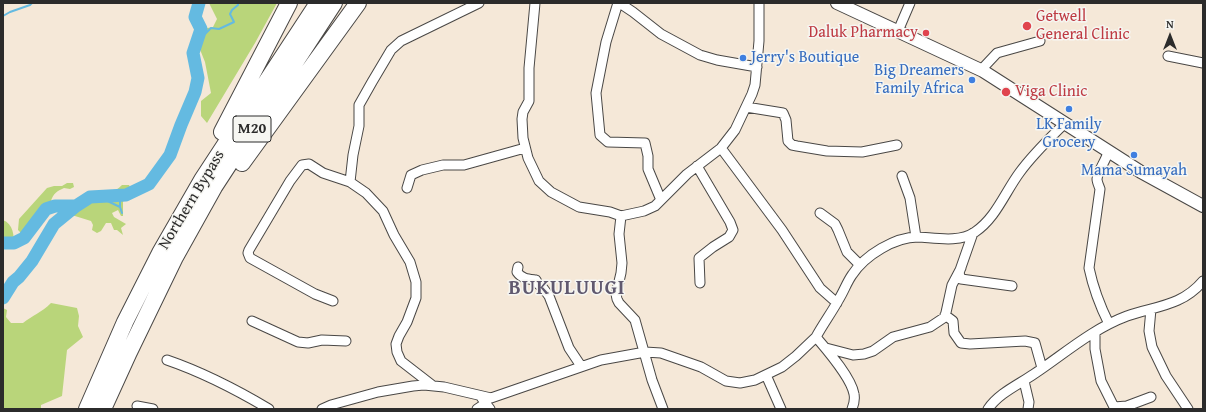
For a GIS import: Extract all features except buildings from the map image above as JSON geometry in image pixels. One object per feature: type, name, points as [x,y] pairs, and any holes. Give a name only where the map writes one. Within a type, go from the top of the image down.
[{"type":"highway","points":[[168,255],[289,3]]},
{"type":"highway","name":"Northern Bypass","points":[[103,409],[132,346],[168,255],[202,180],[318,3]]},
{"type":"highway","name":"Northern Bypass","points":[[87,409],[125,322],[334,3]]},
{"type":"highway","points":[[168,255],[297,86],[358,3]]},
{"type":"main road","points":[[837,3],[981,70],[1031,100],[1108,152],[1203,206]]},
{"type":"street","points":[[350,182],[353,155],[359,126],[359,105],[392,48],[401,41],[478,3]]},
{"type":"street","points":[[535,3],[529,68],[528,101],[523,112],[522,119],[525,148],[534,173],[539,181],[551,192],[578,207],[610,212],[621,216],[644,211],[655,206],[687,174],[721,148],[735,130],[755,85],[759,41],[760,3]]},
{"type":"street","points":[[898,31],[910,3]]},
{"type":"street","points":[[662,200],[648,169],[648,156],[645,143],[608,142],[600,135],[596,92],[606,42],[617,6],[621,4],[662,34],[700,55],[717,60],[757,67]]},
{"type":"street","points":[[981,70],[997,53],[1040,42]]},
{"type":"street","points":[[1168,56],[1203,63]]},
{"type":"street","points":[[746,107],[783,113],[786,120],[788,141],[792,145],[827,151],[856,152],[897,145]]},
{"type":"street","points":[[477,409],[492,398],[582,366],[601,360],[645,352],[661,353],[701,367],[726,381],[740,383],[755,380],[766,375],[782,367],[816,337],[853,274],[860,265],[888,244],[916,237],[960,238],[974,233],[985,224],[1020,172],[1039,149],[1065,123]]},
{"type":"street","points":[[407,188],[411,174],[422,170],[443,165],[464,165],[525,148]]},
{"type":"street","points":[[721,148],[782,230],[820,288],[837,303]]},
{"type":"street","points":[[1108,152],[1107,158],[1101,168],[1097,180],[1100,189],[1090,268],[1091,278],[1101,308],[1109,324]]},
{"type":"street","points":[[332,301],[316,294],[250,258],[248,253],[290,181],[302,165],[310,164],[333,177],[350,182],[366,193],[381,207],[390,229],[414,271],[416,282],[416,298],[407,322],[396,344],[397,352],[402,361],[432,385]]},
{"type":"street","points":[[697,166],[730,222],[733,230],[729,236],[713,246],[699,258],[700,283]]},
{"type":"street","points":[[902,176],[910,198],[916,237]]},
{"type":"street","points":[[820,213],[834,224],[847,252],[860,265]]},
{"type":"street","points":[[621,216],[618,234],[622,263],[616,294],[619,303],[635,320],[652,380],[663,409]]},
{"type":"street","points":[[826,348],[853,355],[864,354],[872,351],[893,337],[930,327],[945,317],[952,285],[961,268],[974,233]]},
{"type":"street","points":[[518,267],[517,272],[519,276],[526,279],[536,280],[549,296],[569,348],[582,366]]},
{"type":"street","points":[[961,268],[959,277],[963,280],[1012,286]]},
{"type":"street","points":[[988,409],[997,398],[1095,332],[1127,316],[1185,297],[1195,290],[1203,281]]},
{"type":"street","points":[[1151,309],[1149,331],[1152,347],[1166,376],[1188,409]]},
{"type":"street","points":[[946,315],[954,321],[954,333],[961,343],[970,344],[1025,341],[1035,343],[1042,368]]},
{"type":"street","points":[[252,321],[298,342],[308,343],[322,340],[346,341]]},
{"type":"street","points":[[1095,332],[1095,349],[1101,381],[1114,408],[1127,406],[1151,397]]},
{"type":"street","points":[[816,337],[826,348],[849,380],[855,398],[852,409]]},
{"type":"street","points":[[167,360],[197,372],[249,397],[269,409]]},
{"type":"street","points":[[766,375],[781,409]]},
{"type":"street","points":[[1024,381],[1028,409]]},
{"type":"street","points":[[322,409],[331,405],[400,387],[432,385],[455,389],[486,403]]},
{"type":"street","points":[[137,406],[154,409]]},
{"type":"green space","points":[[209,3],[277,3],[207,123],[201,116],[201,101],[211,93],[205,62],[199,47],[202,29],[213,27],[217,19]]},
{"type":"green space","points":[[67,183],[73,183],[74,187],[59,190],[51,201],[79,204],[90,203],[96,201],[96,195],[110,193],[122,185],[129,185],[130,187],[123,202],[123,216],[121,216],[118,210],[112,213],[114,217],[126,224],[121,228],[123,235],[117,230],[114,230],[111,223],[106,223],[101,231],[97,233],[92,230],[93,225],[91,221],[62,212],[57,208],[47,209],[39,224],[30,234],[22,234],[18,230],[19,219],[47,188],[62,186]]},
{"type":"green space","points":[[3,220],[11,227],[14,238],[13,246],[9,246],[4,241]]},
{"type":"green space","points":[[51,303],[77,308],[79,316],[78,326],[83,337],[67,350],[62,396],[41,405],[41,409],[3,409],[3,308],[7,310],[6,317],[11,323],[23,323]]},
{"type":"water","points":[[188,109],[188,118],[178,134],[178,121]]},
{"type":"water","points":[[178,134],[181,141],[173,147],[173,142]]},
{"type":"waterway","points":[[3,16],[32,3]]},
{"type":"waterway","points":[[3,298],[13,282],[32,261],[54,224],[76,206],[90,197],[126,195],[149,184],[170,155],[195,92],[198,78],[193,53],[201,29],[195,17],[199,3]]},
{"type":"waterway","points":[[199,36],[205,34],[211,28],[219,29],[234,22],[230,14],[238,3]]},
{"type":"waterway","points":[[120,195],[120,207]]},
{"type":"waterway","points":[[97,196],[120,207],[122,213]]},
{"type":"waterway","points":[[3,243],[14,243],[24,238],[46,209],[55,206],[76,206]]},
{"type":"place","name":"Getwell General Clinic","points":[[1027,26]]},
{"type":"place","name":"Daluk Pharmacy","points":[[926,33]]},
{"type":"place","name":"Jerry's Boutique","points":[[743,58]]},
{"type":"place","name":"Big Dreamers Family Africa","points":[[972,80]]},
{"type":"place","name":"Viga Clinic","points":[[1006,92]]},
{"type":"place","name":"LK Family Grocery","points":[[1069,109]]},
{"type":"place","name":"Mama Sumayah","points":[[1134,155]]},
{"type":"district","name":"BUKULUUGI","points":[[567,289]]}]
